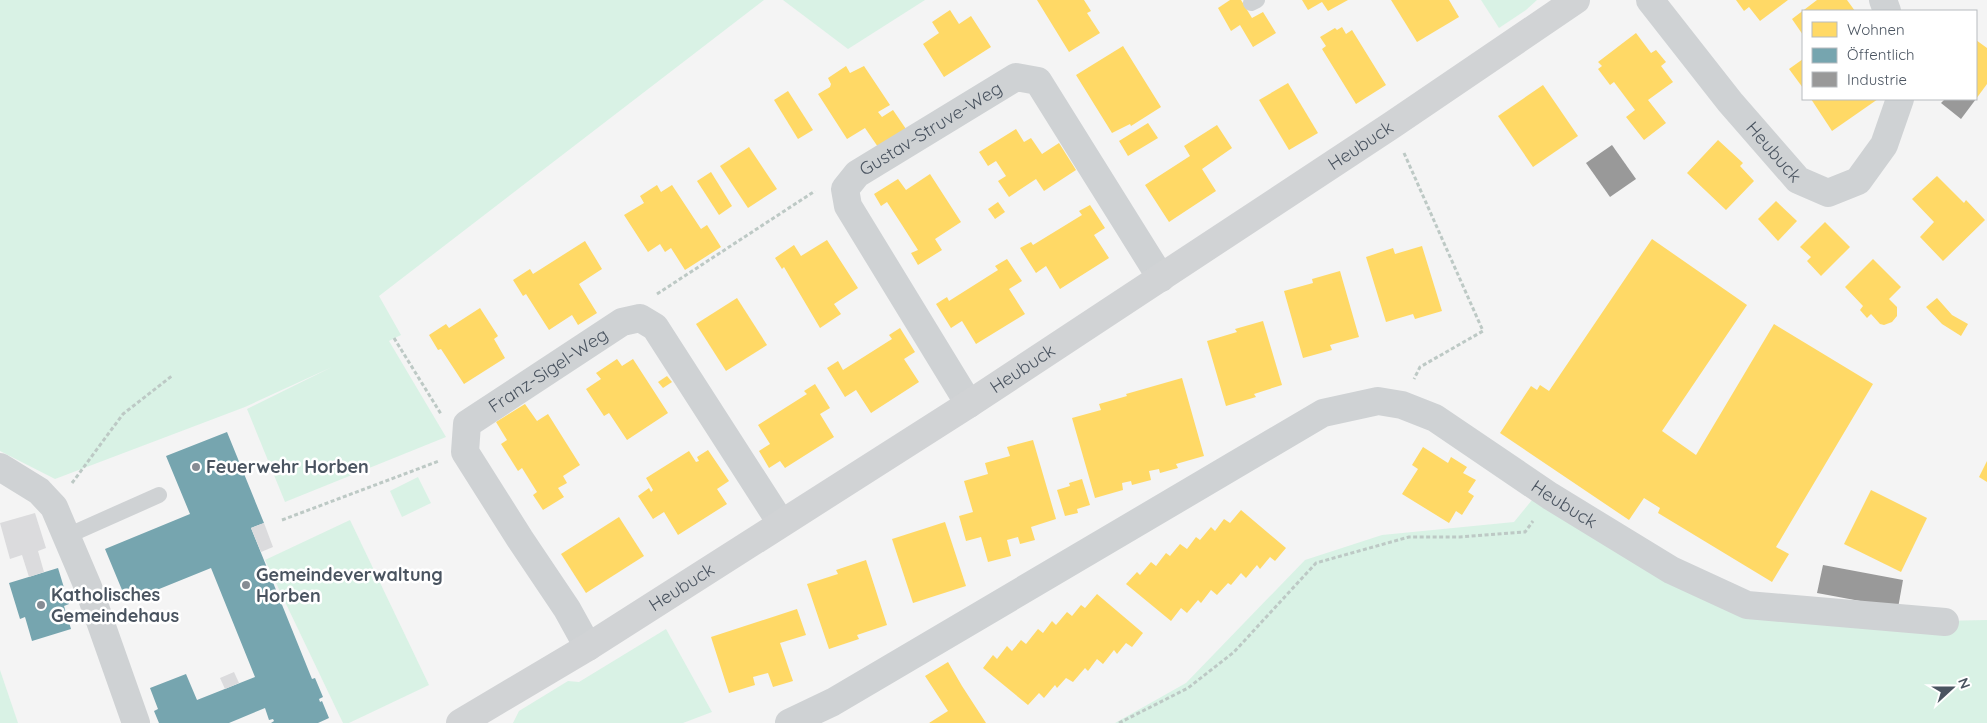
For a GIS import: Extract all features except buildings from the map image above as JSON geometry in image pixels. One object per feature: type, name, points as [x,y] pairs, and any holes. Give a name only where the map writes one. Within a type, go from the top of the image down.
[{"type":"street","name":"Heubuck","points":[[461,723],[588,647],[969,404],[1392,125],[1576,0]]},
{"type":"street","name":"Heubuck","points":[[1650,0],[1730,102],[1798,180],[1828,193],[1858,181],[1884,145],[1900,100]]},
{"type":"street","name":"Gustav-Struve-Weg","points":[[969,404],[848,206],[845,189],[857,174],[1016,77],[1038,81],[1161,278]]},
{"type":"street","name":"Franz-Sigel-Weg","points":[[466,442],[466,424],[622,322],[640,318]]},
{"type":"street","points":[[640,318],[655,327],[781,523]]},
{"type":"street","name":"Heubuck","points":[[789,723],[832,702],[1323,413],[1378,401],[1402,405],[1435,418],[1550,496],[1671,570],[1747,605],[1945,622]]},
{"type":"street","points":[[466,442],[520,539],[567,609],[588,647]]},
{"type":"street","points":[[0,467],[39,491],[54,507],[88,587],[136,723]]},
{"type":"lane","points":[[67,536],[159,495]]},
{"type":"path","points":[[1392,125],[1483,331],[1420,367],[1402,405]]},
{"type":"path","points":[[640,318],[650,299],[819,189],[845,189]]},
{"type":"path","points":[[282,520],[466,442],[448,426],[394,338]]},
{"type":"path","points":[[54,507],[123,414],[173,375]]},
{"type":"path","points":[[1119,723],[1188,688],[1234,652],[1316,563],[1409,537],[1460,537],[1525,532],[1550,496]]},
{"type":"green space","points":[[0,0],[764,0],[379,296],[401,335],[389,341],[446,437],[285,502],[247,409],[332,367],[245,407],[55,479],[0,451]]},
{"type":"green space","points":[[783,0],[925,0],[848,49]]},
{"type":"green space","points":[[1481,0],[1537,0],[1526,10],[1499,28]]},
{"type":"green space","points":[[418,477],[431,503],[402,517],[390,491]]},
{"type":"green space","points":[[1532,500],[1747,605],[1938,621],[1987,620],[1987,723],[1115,723],[1186,683],[1305,560],[1382,535],[1514,522]]},
{"type":"green space","points":[[350,520],[429,685],[349,723],[343,723],[265,560]]},
{"type":"green space","points":[[666,629],[712,712],[683,723],[513,723],[519,711],[568,681],[579,682]]},
{"type":"green space","points":[[0,670],[18,723],[0,723]]},
{"type":"place","name":"Feuerwehr Horben","points":[[196,467]]},
{"type":"place","name":"Gemeindeverwaltung Horben","points":[[246,585]]},
{"type":"place","name":"Katholisches Gemeindehaus","points":[[41,605]]}]
